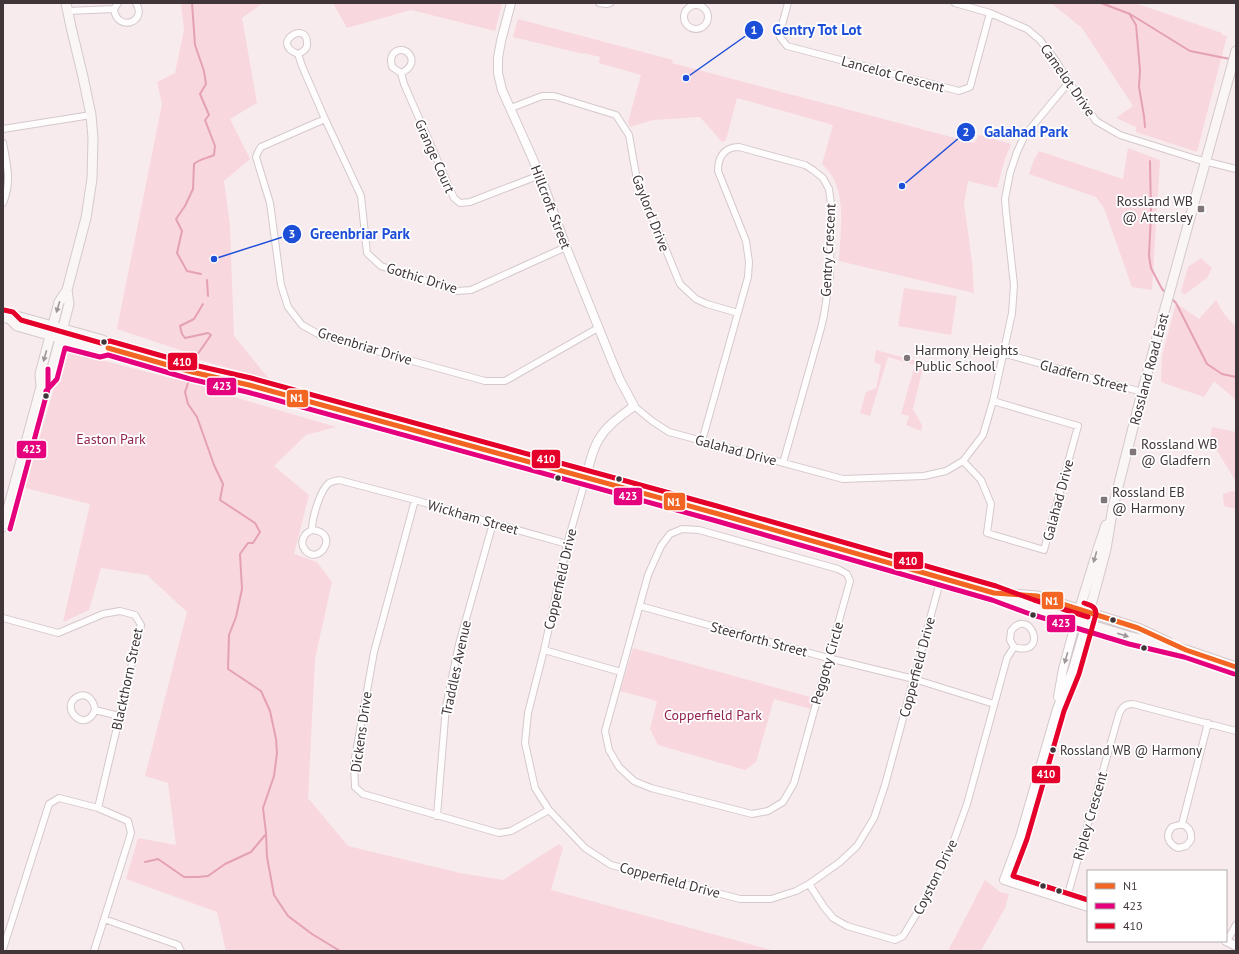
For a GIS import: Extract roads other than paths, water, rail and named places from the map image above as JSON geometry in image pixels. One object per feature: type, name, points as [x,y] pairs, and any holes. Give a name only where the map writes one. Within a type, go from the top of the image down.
[{"type":"main road","points":[[3,527],[41,387],[40,374],[59,302],[67,290],[90,199],[93,159],[91,115],[67,7]]},
{"type":"main road","name":"Rossland Road East","points":[[1086,624],[1106,549],[1113,507],[1142,392],[1236,52]]},
{"type":"main road","points":[[41,387],[50,376],[63,328],[69,304],[67,290]]},
{"type":"main road","points":[[6,318],[20,317],[53,325],[103,340],[108,348]]},
{"type":"main road","points":[[6,318],[18,326],[60,339],[100,350],[108,348],[192,372],[249,385],[715,513],[994,593],[1076,621],[1131,637],[1186,650],[1236,667]]},
{"type":"main road","points":[[1076,621],[1098,549],[1113,507]]},
{"type":"main road","points":[[994,593],[1037,596],[1138,628],[1186,650]]},
{"type":"street","points":[[118,3],[114,9],[116,16],[118,20],[125,23],[130,23],[138,15],[138,6],[136,3]]},
{"type":"street","name":"Hillcroft Street","points":[[511,3],[498,58],[498,73],[502,90],[540,175],[566,247],[598,328],[620,380],[634,406]]},
{"type":"street","points":[[599,3],[610,3]]},
{"type":"street","name":"Lancelot Crescent","points":[[788,3],[780,32],[780,37],[787,46],[959,91],[970,87],[990,13]]},
{"type":"street","name":"Camelot Drive","points":[[955,3],[990,13],[1027,30],[1040,40],[1056,61],[1096,121],[1120,136],[1236,169]]},
{"type":"street","points":[[67,7],[114,9]]},
{"type":"street","name":"Gothic Drive","points":[[298,54],[325,119],[362,196],[367,252],[381,266],[457,291],[471,290],[566,247]]},
{"type":"street","name":"Grange Court","points":[[401,73],[404,84],[454,198],[460,203],[470,202],[540,175]]},
{"type":"street","name":"Galahad Drive","points":[[634,406],[652,421],[669,432],[843,479],[924,476],[946,471],[963,461],[983,435],[1014,300],[1014,285],[1006,212],[1006,200],[1010,173],[1025,135],[1069,82]]},
{"type":"street","name":"Gaylord Drive","points":[[511,108],[542,96],[554,96],[616,115],[629,135],[637,180],[680,284],[696,299],[707,304],[738,313]]},
{"type":"street","points":[[3,129],[91,115]]},
{"type":"street","name":"Greenbriar Drive","points":[[325,119],[261,147],[256,157],[270,203],[281,285],[288,307],[302,325],[322,336],[486,381],[505,381],[598,328]]},
{"type":"street","points":[[3,143],[9,178],[7,194],[3,203]]},
{"type":"street","name":"Gentry Crescent","points":[[702,441],[748,277],[749,262],[746,241],[718,171],[718,165],[727,149],[739,147],[805,166],[813,170],[827,183],[831,197],[830,274],[824,315],[784,463]]},
{"type":"street","name":"Gladfern Street","points":[[1002,353],[1142,392]]},
{"type":"street","name":"Galahad Drive","points":[[963,461],[981,480],[990,504],[988,532],[1044,550],[1078,426],[992,401]]},
{"type":"street","points":[[586,478],[598,440],[611,424],[634,406]]},
{"type":"street","name":"Copperfield Drive","points":[[586,478],[567,544],[544,650],[528,714],[525,743],[535,788],[549,810],[585,848],[612,864],[740,899],[771,899],[796,891],[809,884],[840,862],[857,846],[874,818],[885,785],[942,578]]},
{"type":"street","name":"Wickham Street","points":[[312,530],[312,522],[322,493],[329,483],[339,480],[415,500],[567,544]]},
{"type":"street","name":"Dickens Drive","points":[[415,500],[374,652],[354,763],[355,787],[363,794],[498,833],[511,831],[549,810]]},
{"type":"street","name":"Traddles Avenue","points":[[437,816],[446,706],[459,644],[493,523]]},
{"type":"street","name":"Peggoty Circle","points":[[682,529],[699,530],[838,569],[847,574],[850,581],[828,658],[794,783],[783,802],[768,811],[752,814],[651,788],[634,781],[618,767],[609,750],[606,731],[648,575],[661,546],[670,534],[682,529]]},
{"type":"street","points":[[312,530],[320,532],[326,538],[326,546],[318,554],[310,554],[302,545],[305,534],[312,530]]},
{"type":"street","name":"Steerforth Street","points":[[640,606],[914,680],[994,704]]},
{"type":"street","name":"Blackthorn Street","points":[[3,618],[51,632],[58,632],[103,614],[120,611],[135,615],[141,625],[98,808]]},
{"type":"street","name":"Rossland Road East","points":[[1066,900],[1004,880],[1020,836],[1056,709],[1063,669],[1076,621]]},
{"type":"street","points":[[1021,624],[1029,626],[1034,634],[1032,644],[1023,649],[1014,647],[1010,640],[1011,631],[1021,624]]},
{"type":"street","name":"Rossland Road East","points":[[1056,709],[1072,672],[1086,624]]},
{"type":"street","name":"Coyston Drive","points":[[809,884],[834,918],[847,926],[895,940],[904,936],[928,895],[950,851],[967,804],[1007,658],[1014,647]]},
{"type":"street","points":[[544,650],[621,672]]},
{"type":"street","points":[[85,696],[92,700],[95,710],[90,718],[82,720],[75,717],[71,711],[71,707],[74,699],[85,696]]},
{"type":"street","name":"Ripley Crescent","points":[[1066,900],[1121,710],[1124,706],[1134,704],[1236,731]]},
{"type":"street","points":[[95,710],[119,716]]},
{"type":"street","points":[[1182,824],[1208,723]]},
{"type":"street","points":[[3,949],[49,804],[59,798],[98,808],[128,821],[131,833],[94,951]]},
{"type":"street","points":[[1066,900],[1087,907]]},
{"type":"street","points":[[104,919],[178,945],[181,951]]},
{"type":"street","points":[[1227,939],[1236,925]]},
{"type":"street","points":[[3,926],[10,927]]},
{"type":"street","points":[[1227,942],[1236,946]]},
{"type":"waterway","points":[[192,3],[195,45],[204,71],[206,84],[200,94],[209,115],[205,120],[215,146],[214,155],[194,164],[193,189],[185,206],[176,219],[182,231],[177,253],[187,271],[201,274]]},
{"type":"waterway","points":[[1101,3],[1130,14],[1190,51],[1230,59]]},
{"type":"waterway","points":[[1130,15],[1136,25],[1140,70],[1139,87],[1145,127]]},
{"type":"waterway","points":[[1150,161],[1151,214],[1149,256],[1151,268],[1162,289],[1166,293]]},
{"type":"waterway","points":[[207,280],[208,296]]},
{"type":"waterway","points":[[1170,297],[1176,303],[1207,364],[1222,374],[1236,377]]},
{"type":"waterway","points":[[197,355],[211,335],[208,333],[185,338],[182,334],[180,326],[194,319],[203,304]]},
{"type":"waterway","points":[[188,383],[185,392],[188,404],[197,417],[214,465],[223,484],[220,500],[255,523],[260,532],[253,543],[248,543],[240,554],[242,589],[236,617],[229,635],[228,669],[261,691],[270,711],[276,739],[277,753],[274,776],[263,808],[267,857],[274,895],[288,916],[312,934],[340,951]]},
{"type":"waterway","points":[[145,862],[158,859],[184,877],[208,876],[225,864],[251,852],[266,834]]},
{"type":"place","name":"Gentry Tot Lot","points":[[686,78]]},
{"type":"place","name":"Galahad Park","points":[[902,186]]},
{"type":"place","name":"Rossland WB @ Attersley","points":[[1201,209]]},
{"type":"place","name":"Greenbriar Park","points":[[214,259]]},
{"type":"place","name":"Harmony Heights Public School","points":[[907,358]]},
{"type":"place","name":"Rossland WB @ Gladfern","points":[[1133,452]]},
{"type":"place","name":"Rossland EB @ Harmony","points":[[1104,500]]},
{"type":"place","name":"Rossland WB @ Harmony","points":[[1053,750]]},
{"type":"park label","name":"Easton Park","points":[[111,439]]},
{"type":"park label","name":"Copperfield Park","points":[[713,715]]}]
